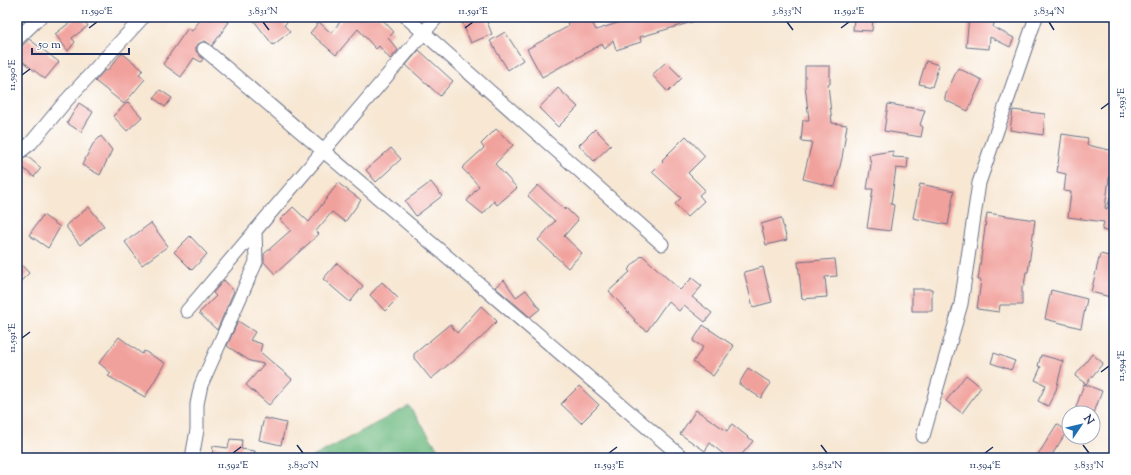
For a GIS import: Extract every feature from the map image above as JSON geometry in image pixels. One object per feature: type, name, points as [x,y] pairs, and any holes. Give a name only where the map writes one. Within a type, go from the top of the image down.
[{"type":"street","points":[[17,39],[40,17]]},
{"type":"street","points":[[17,154],[31,143],[65,102],[143,17]]},
{"type":"street","points":[[406,17],[662,244]]},
{"type":"street","points":[[187,311],[437,17]]},
{"type":"street","points":[[923,436],[961,304],[979,183],[1036,17]]},
{"type":"street","points":[[204,48],[683,458]]},
{"type":"street","points":[[192,458],[197,430],[197,404],[201,385],[256,262],[256,231]]},
{"type":"green space","points":[[409,406],[444,458],[311,458]]},
{"type":"building","points":[[77,17],[81,17],[88,26],[72,38],[75,42],[68,51],[55,34]]},
{"type":"building","points":[[202,17],[222,17],[229,22],[212,46],[205,41],[198,44],[196,51],[203,59],[201,62],[194,58],[181,77],[163,64],[188,28],[192,31]]},
{"type":"building","points":[[251,17],[293,17],[284,25],[290,32],[273,45]]},
{"type":"building","points":[[344,17],[380,17],[394,32],[388,38],[398,50],[390,59],[379,46],[376,49],[358,29],[336,55],[310,33],[319,22],[331,33]]},
{"type":"building","points":[[474,17],[485,17],[492,34],[471,43],[462,22]]},
{"type":"building","points":[[564,17],[589,17],[596,30],[636,17],[698,17],[699,20],[640,37],[641,42],[616,50],[613,40],[605,49],[602,44],[542,77],[527,49],[569,26]]},
{"type":"building","points":[[854,17],[873,17],[872,31],[853,30]]},
{"type":"building","points":[[969,17],[996,17],[993,27],[1014,38],[1010,47],[990,37],[989,49],[966,47]]},
{"type":"building","points":[[505,32],[523,60],[508,70],[490,41]]},
{"type":"building","points":[[29,39],[59,62],[45,79],[17,57],[17,51]]},
{"type":"building","points":[[419,50],[453,81],[440,96],[406,65]]},
{"type":"building","points":[[122,53],[143,70],[139,74],[145,79],[124,104],[95,81],[105,70],[107,71]]},
{"type":"building","points":[[926,61],[939,65],[932,87],[919,84]]},
{"type":"building","points":[[666,62],[682,78],[668,92],[652,75]]},
{"type":"building","points":[[805,66],[830,66],[830,84],[828,84],[832,123],[847,125],[842,158],[835,187],[803,179],[812,142],[801,141],[803,120],[809,120],[805,85]]},
{"type":"building","points":[[958,68],[982,80],[968,111],[945,100],[945,96]]},
{"type":"building","points":[[558,88],[578,107],[558,127],[539,108]]},
{"type":"building","points":[[160,90],[172,98],[165,107],[154,98]]},
{"type":"building","points":[[128,102],[142,117],[127,131],[113,116]]},
{"type":"building","points":[[79,103],[93,112],[81,132],[67,123]]},
{"type":"building","points":[[888,104],[925,110],[920,125],[923,127],[921,137],[884,131]]},
{"type":"building","points":[[1013,110],[1045,114],[1043,135],[1010,130]]},
{"type":"building","points":[[496,129],[513,145],[495,164],[517,188],[497,205],[494,201],[483,214],[467,201],[479,186],[462,168],[484,148],[481,144]]},
{"type":"building","points":[[595,129],[611,145],[594,161],[579,145]]},
{"type":"building","points":[[1062,134],[1088,138],[1087,145],[1114,151],[1105,208],[1107,209],[1110,198],[1114,198],[1114,233],[1102,230],[1104,222],[1068,217],[1071,192],[1064,191],[1066,174],[1057,172]]},
{"type":"building","points":[[101,136],[112,150],[100,175],[82,165],[93,144]]},
{"type":"building","points":[[686,136],[705,156],[688,173],[705,190],[699,195],[704,201],[687,217],[675,204],[681,198],[652,172]]},
{"type":"building","points":[[391,148],[401,159],[376,182],[366,170]]},
{"type":"building","points":[[893,151],[893,157],[908,158],[907,169],[896,168],[891,204],[894,205],[890,231],[867,228],[873,189],[867,189],[871,164],[869,155]]},
{"type":"building","points":[[27,156],[41,168],[34,177],[17,163]]},
{"type":"building","points":[[431,182],[442,196],[416,216],[405,201]]},
{"type":"building","points":[[338,183],[361,200],[345,222],[332,212],[316,231],[319,234],[275,274],[264,262],[264,254],[291,230],[280,220],[293,207],[309,222]]},
{"type":"building","points":[[920,184],[954,191],[948,225],[913,218]]},
{"type":"building","points":[[538,185],[578,220],[564,236],[582,253],[568,268],[538,240],[555,221],[528,196]]},
{"type":"building","points":[[89,207],[104,226],[80,245],[67,228],[67,224]]},
{"type":"building","points":[[987,213],[1035,220],[1028,272],[1026,272],[1024,286],[1022,286],[1022,305],[1000,305],[999,312],[977,309],[981,280],[978,280]]},
{"type":"building","points":[[43,215],[60,227],[48,248],[29,235]]},
{"type":"building","points":[[781,218],[787,240],[766,245],[761,224]]},
{"type":"building","points":[[151,223],[168,246],[142,265],[125,242]]},
{"type":"building","points":[[190,236],[207,254],[192,270],[174,252]]},
{"type":"building","points":[[1100,254],[1114,257],[1114,298],[1091,292]]},
{"type":"building","points":[[642,255],[680,290],[692,278],[702,286],[692,297],[712,313],[705,322],[684,305],[679,311],[668,301],[647,331],[634,321],[635,320],[609,291],[630,272],[628,270]]},
{"type":"building","points":[[835,259],[837,276],[825,277],[827,297],[802,299],[798,262]]},
{"type":"building","points":[[17,260],[29,273],[17,285]]},
{"type":"building","points":[[337,263],[363,286],[350,302],[323,279]]},
{"type":"building","points":[[763,267],[772,302],[753,307],[744,272]]},
{"type":"building","points":[[224,280],[234,291],[217,330],[199,313],[216,296],[213,293]]},
{"type":"building","points":[[504,280],[516,297],[526,290],[540,309],[530,317],[495,287]]},
{"type":"building","points":[[382,282],[398,298],[385,311],[370,295]]},
{"type":"building","points":[[912,289],[932,289],[932,311],[912,311]]},
{"type":"building","points":[[1051,290],[1087,299],[1081,328],[1045,319]]},
{"type":"building","points":[[481,306],[497,321],[480,339],[431,379],[414,358],[414,354],[450,324],[457,333]]},
{"type":"building","points":[[238,321],[255,332],[250,340],[262,344],[260,352],[292,379],[269,405],[246,385],[264,364],[250,361],[227,346]]},
{"type":"building","points":[[703,325],[734,346],[713,376],[693,362],[703,347],[693,341]]},
{"type":"building","points":[[119,337],[142,354],[144,351],[165,363],[145,397],[108,376],[111,373],[99,363]]},
{"type":"building","points":[[994,353],[1015,361],[1011,370],[991,363]]},
{"type":"building","points":[[1092,354],[1103,363],[1086,384],[1075,376]]},
{"type":"building","points":[[1041,355],[1063,361],[1056,390],[1048,406],[1038,401],[1046,385],[1035,380],[1041,367],[1038,366]]},
{"type":"building","points":[[748,368],[771,383],[761,398],[739,384]]},
{"type":"building","points":[[966,375],[981,387],[962,413],[946,401]]},
{"type":"building","points":[[1084,384],[1102,391],[1097,405],[1077,405]]},
{"type":"building","points":[[579,386],[599,405],[581,423],[561,404]]},
{"type":"building","points":[[696,410],[727,431],[732,424],[753,441],[739,458],[728,458],[710,443],[705,451],[680,434]]},
{"type":"building","points":[[264,418],[286,423],[281,445],[259,440]]},
{"type":"building","points":[[1057,424],[1061,427],[1061,441],[1050,458],[1036,458]]},
{"type":"building","points":[[230,439],[242,440],[241,449],[255,451],[255,458],[212,458],[213,446],[228,448]]}]
